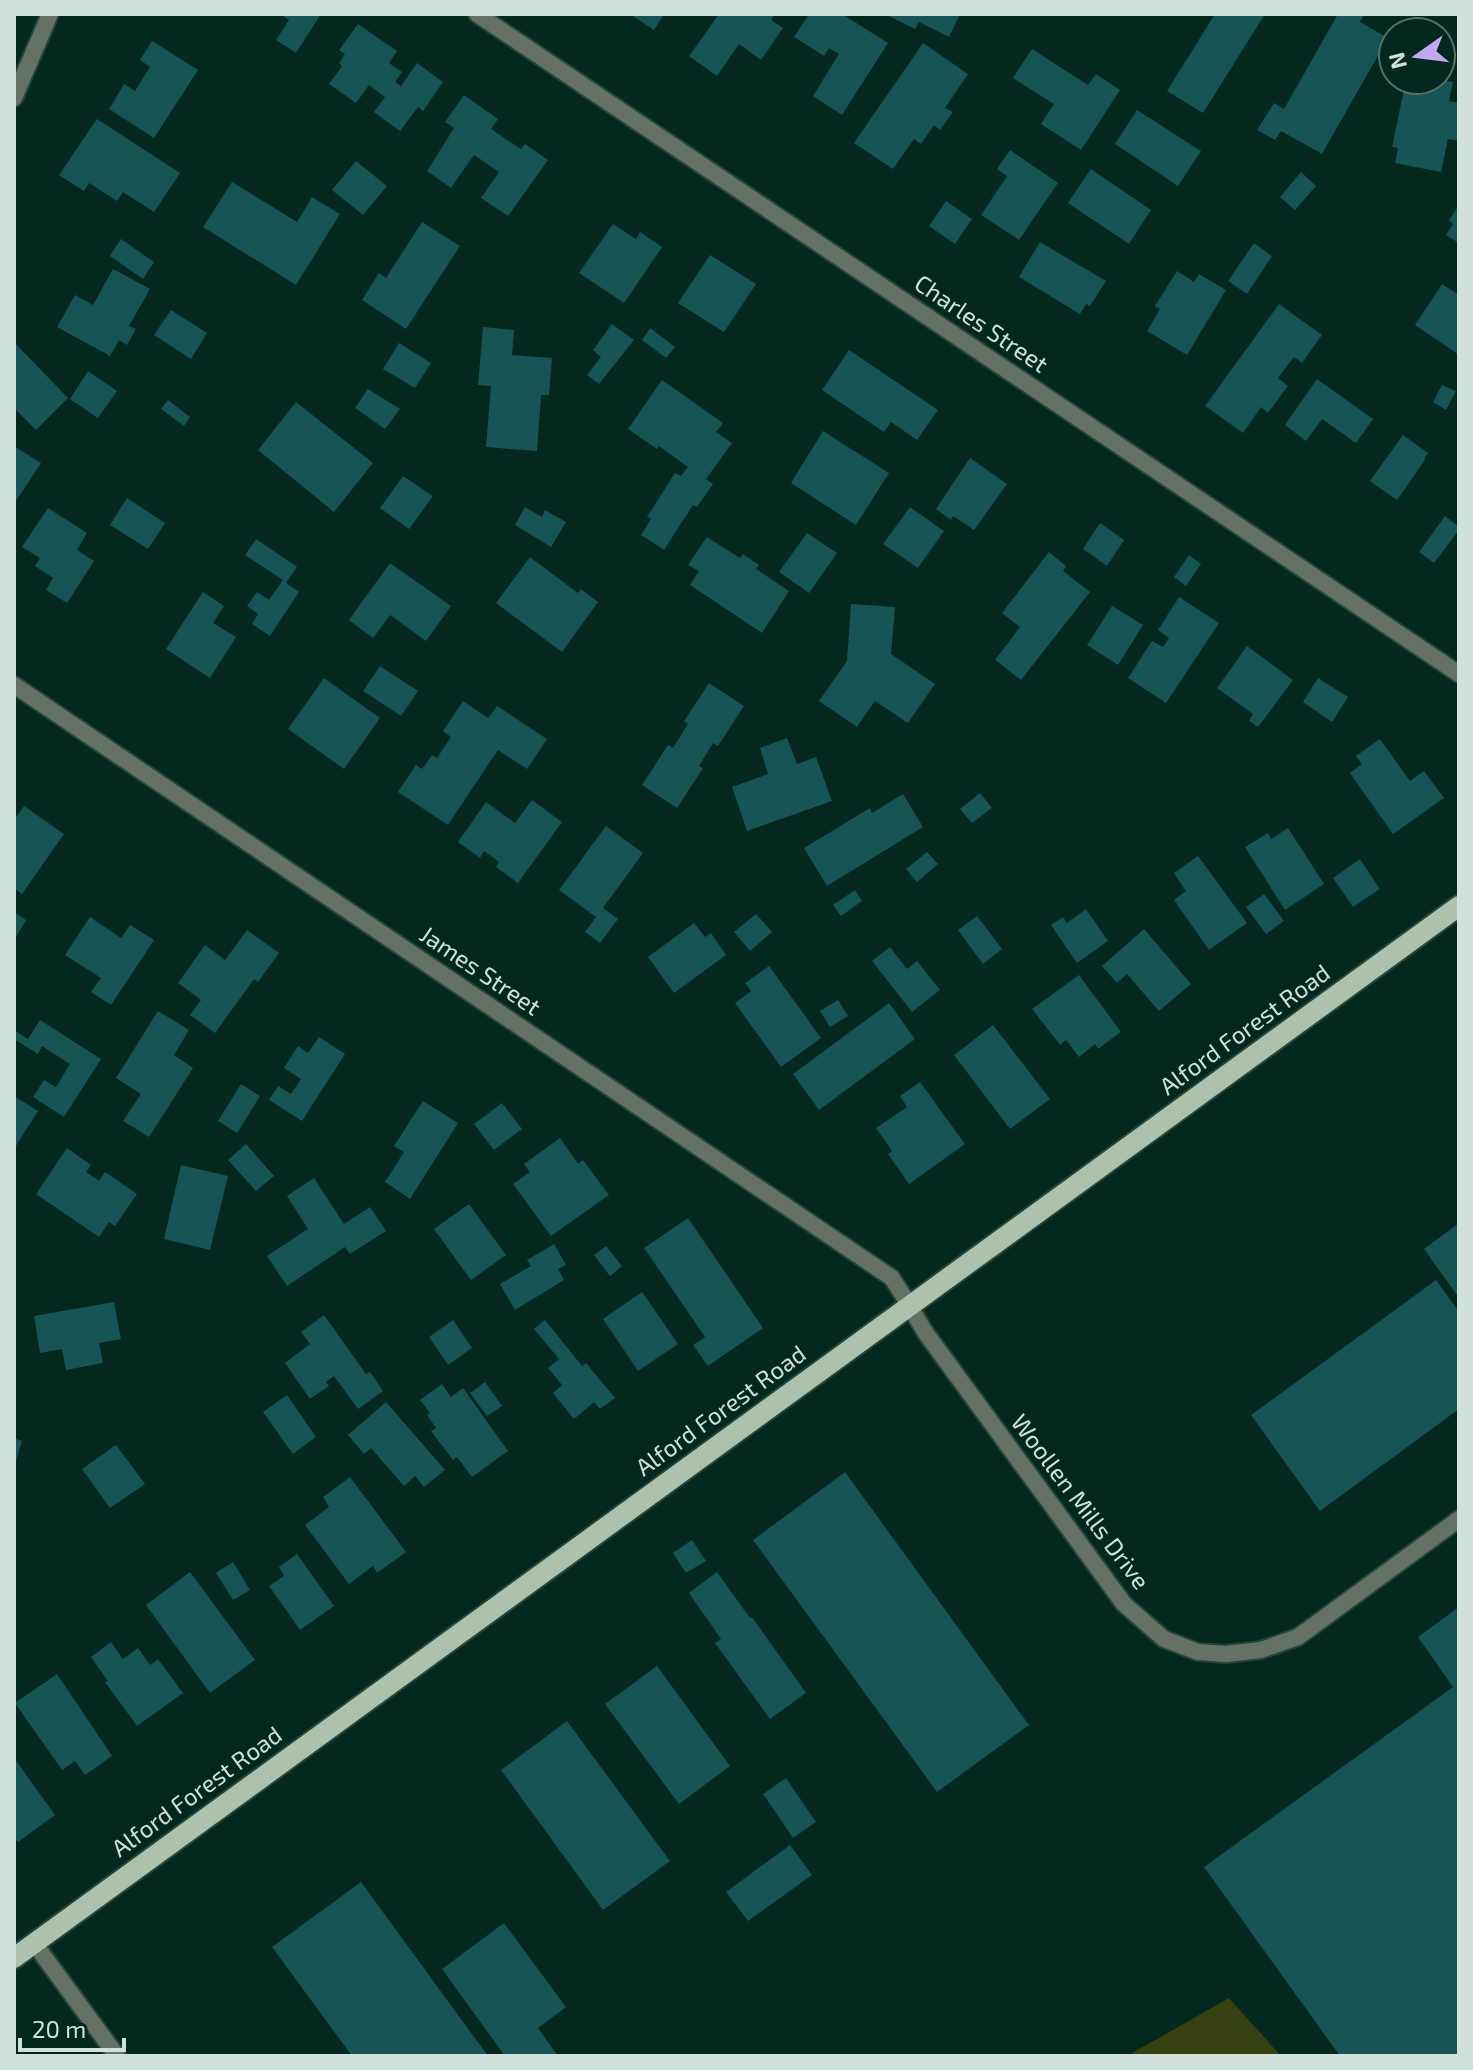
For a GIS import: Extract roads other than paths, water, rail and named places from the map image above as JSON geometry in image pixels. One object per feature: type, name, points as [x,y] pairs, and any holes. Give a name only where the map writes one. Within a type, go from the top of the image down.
[{"type":"main road","name":"Alford Forest Road","points":[[14,1958],[1459,906]]},
{"type":"street","points":[[14,98],[50,14]]},
{"type":"street","name":"Charles Street","points":[[477,14],[1459,674]]},
{"type":"street","name":"James Street","points":[[14,685],[892,1278],[909,1305]]},
{"type":"street","name":"Woollen Mills Drive","points":[[909,1305],[931,1340],[1124,1604],[1164,1639],[1198,1652],[1226,1654],[1261,1650],[1298,1637],[1459,1519]]},
{"type":"street","points":[[34,1943],[117,2056]]}]
